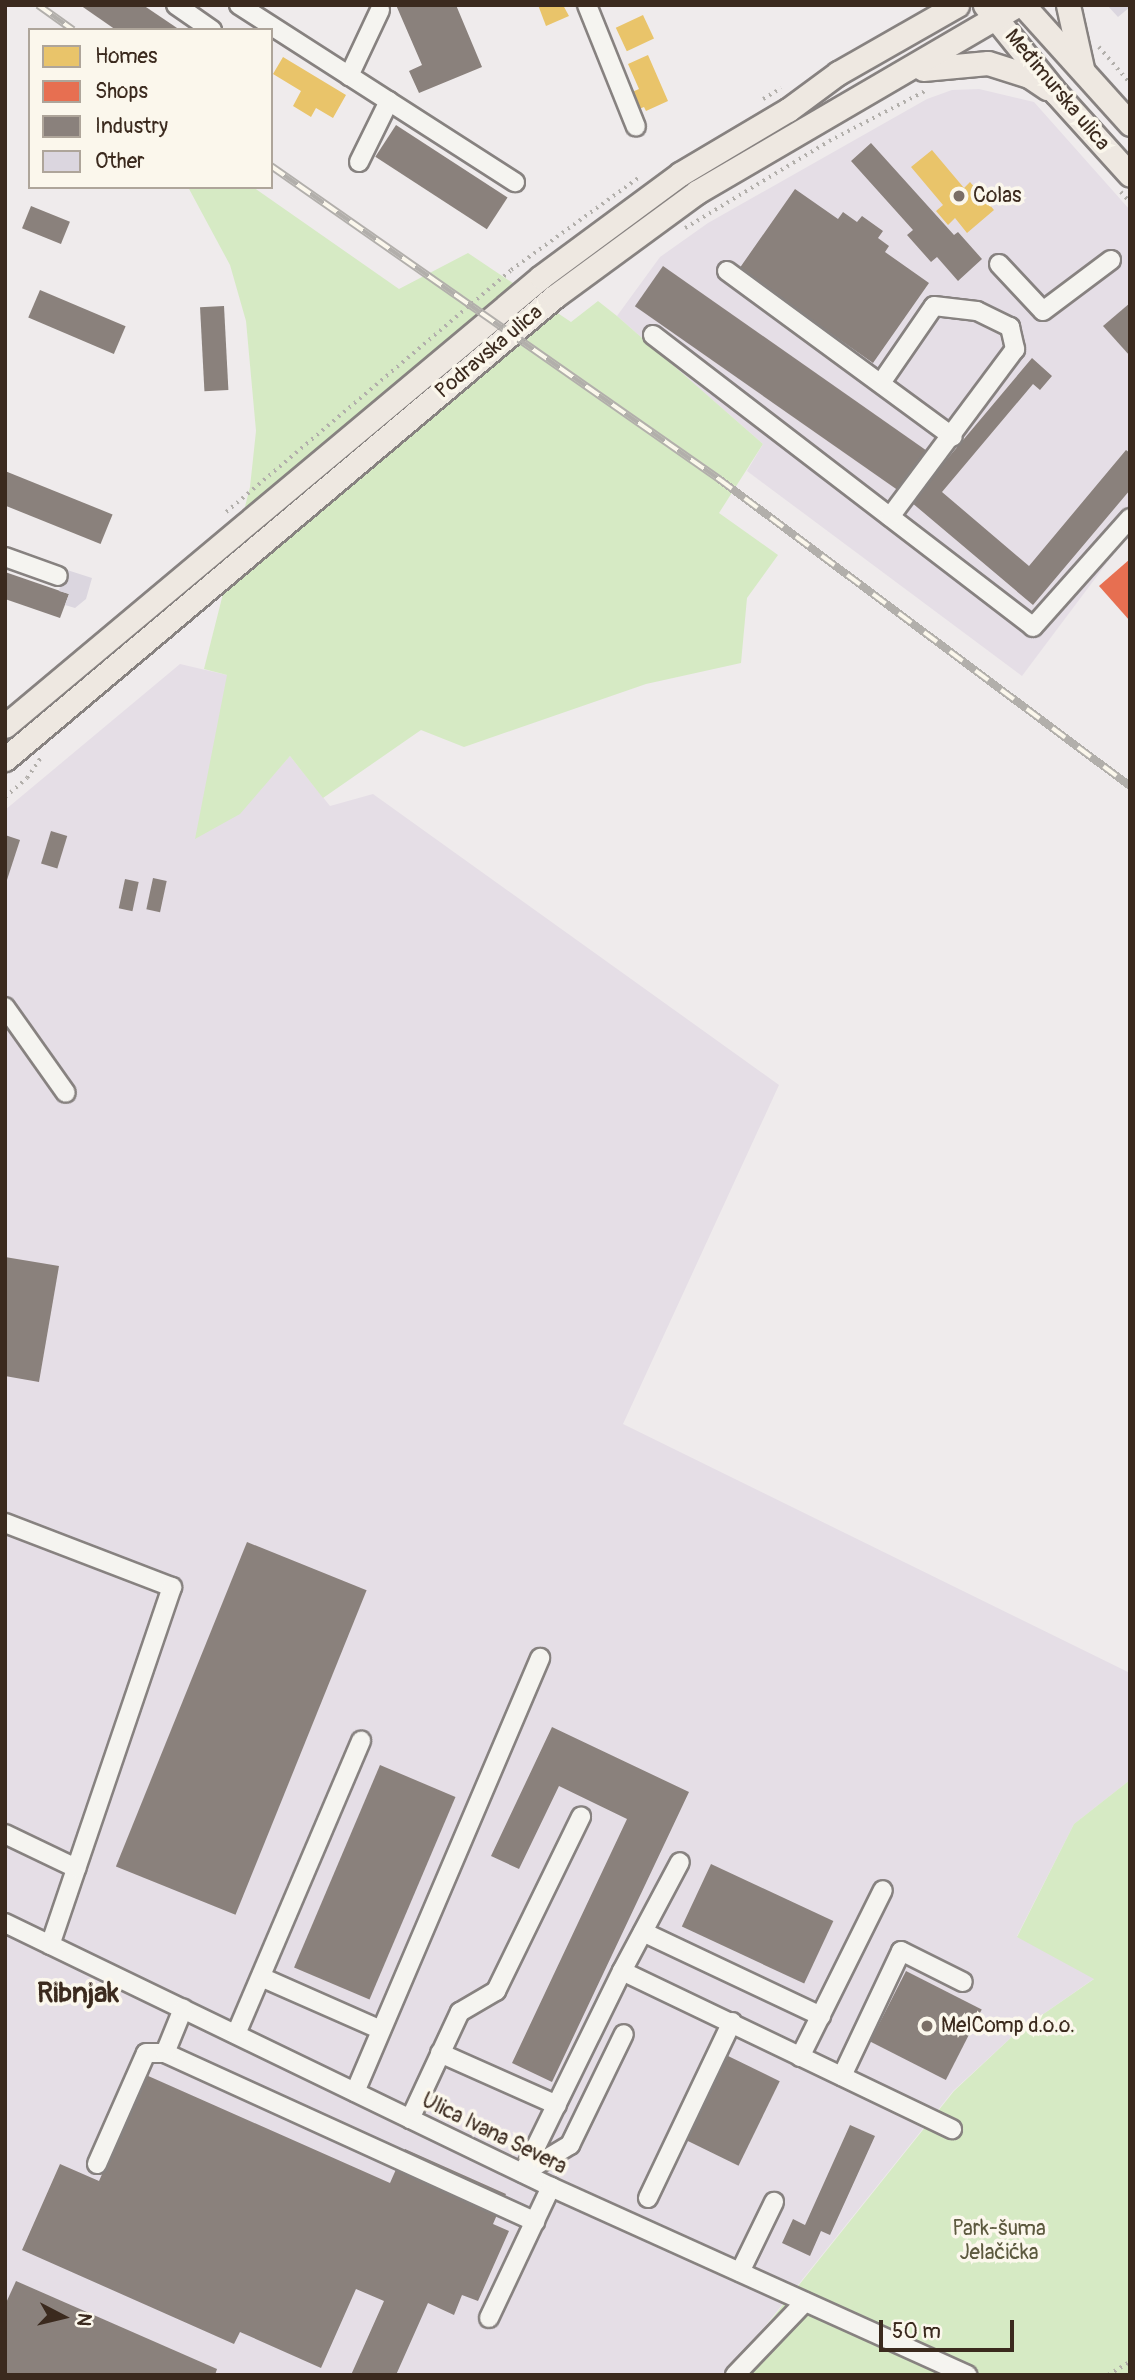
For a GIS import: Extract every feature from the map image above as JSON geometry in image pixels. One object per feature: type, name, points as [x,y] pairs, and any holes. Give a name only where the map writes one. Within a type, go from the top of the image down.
[{"type":"main road","points":[[916,28],[930,5]]},
{"type":"main road","name":"Podravska ulica","points":[[5,726],[541,277],[680,174],[957,5]]},
{"type":"main road","name":"Podravska ulica","points":[[5,759],[554,297],[697,192],[913,69],[991,12],[1017,5]]},
{"type":"main road","name":"Međimurska ulica","points":[[1023,5],[1130,124]]},
{"type":"main road","points":[[1068,5],[1070,30],[1086,78]]},
{"type":"main road","name":"Međimurska ulica","points":[[991,12],[1056,93],[1130,175]]},
{"type":"main road","points":[[913,69],[988,63],[1030,76],[1056,93]]},
{"type":"street","points":[[176,5],[209,28]]},
{"type":"street","points":[[239,5],[515,182]]},
{"type":"street","points":[[587,5],[636,127]]},
{"type":"street","points":[[349,75],[380,10]]},
{"type":"street","points":[[359,162],[389,101]]},
{"type":"street","points":[[999,264],[1044,311],[1111,260]]},
{"type":"street","points":[[727,271],[953,437]]},
{"type":"street","points":[[881,383],[934,306],[954,306],[997,317],[1010,327],[1015,349],[953,437],[890,517]]},
{"type":"street","points":[[653,335],[1033,628],[1130,519]]},
{"type":"street","points":[[5,557],[58,576]]},
{"type":"street","points":[[5,1007],[66,1093]]},
{"type":"street","points":[[5,1523],[172,1587],[50,1945]]},
{"type":"street","points":[[355,2092],[540,1658]]},
{"type":"street","points":[[236,2034],[361,1741]]},
{"type":"street","points":[[410,2119],[460,2012],[496,1992],[581,1817]]},
{"type":"street","points":[[5,1834],[76,1868]]},
{"type":"street","points":[[523,2174],[622,1971],[680,1862]]},
{"type":"street","points":[[800,2057],[883,1890]]},
{"type":"street","name":"Ulica Ivana Severa","points":[[5,1923],[523,2174],[968,2375]]},
{"type":"street","points":[[643,1932],[821,2016]]},
{"type":"street","points":[[842,2077],[901,1951],[963,1982]]},
{"type":"street","points":[[622,1971],[952,2129]]},
{"type":"street","points":[[261,1977],[381,2030]]},
{"type":"street","points":[[164,2053],[183,2009]]},
{"type":"street","points":[[648,2198],[732,2022]]},
{"type":"street","points":[[523,2174],[570,2145],[624,2034]]},
{"type":"street","points":[[97,2164],[146,2053],[164,2053],[535,2222]]},
{"type":"street","points":[[440,2053],[557,2105]]},
{"type":"street","points":[[489,2318],[551,2187]]},
{"type":"street","points":[[740,2272],[775,2202]]},
{"type":"street","points":[[735,2375],[805,2302]]},
{"type":"path","points":[[1096,41],[1130,83]]},
{"type":"path","points":[[677,233],[829,141],[936,86]]},
{"type":"path","points":[[5,797],[51,748]]},
{"type":"path","points":[[1108,2375],[1130,2362]]},
{"type":"shaded area","points":[[979,89],[1034,102],[1130,210],[1130,532],[1022,676],[747,471],[763,444],[617,316],[660,257],[708,223],[927,99],[952,90]]},
{"type":"shaded area","points":[[180,664],[227,675],[266,783],[290,756],[330,806],[373,794],[779,1085],[623,1424],[1130,1673],[1130,1780],[1074,1824],[1017,1936],[1095,1978],[1016,2033],[953,2091],[726,2375],[5,2375],[5,810]]},
{"type":"green space","points":[[189,189],[256,189],[399,289],[468,253],[571,322],[598,301],[763,444],[719,513],[778,555],[747,598],[741,663],[646,684],[464,747],[421,730],[323,798],[290,756],[240,814],[195,839],[227,675],[204,669],[250,487],[256,431],[246,321],[230,265]]},
{"type":"green space","name":"Park-šuma Jelačićka","points":[[1130,1780],[1130,2375],[727,2375],[954,2091],[1016,2033],[1094,1979],[1017,1937],[1074,1824]]},
{"type":"building: Homes","points":[[538,5],[563,5],[569,16],[546,26]]},
{"type":"building: Homes","points":[[643,15],[654,39],[627,51],[616,28]]},
{"type":"building: Homes","points":[[648,55],[668,101],[646,111],[644,107],[639,109],[632,92],[639,89],[628,64]]},
{"type":"building: Homes","points":[[283,57],[346,95],[333,118],[316,108],[311,117],[293,106],[301,91],[273,74]]},
{"type":"building: Homes","name":"Colas","points":[[932,150],[964,188],[970,182],[994,210],[967,233],[955,218],[948,225],[936,211],[943,205],[911,167]]},
{"type":"building: Shops","points":[[1130,559],[1130,621],[1099,586]]},
{"type":"building: Industry","points":[[80,5],[143,5],[177,28],[113,28]]},
{"type":"building: Industry","points":[[396,5],[456,5],[482,67],[419,93],[409,71],[422,65]]},
{"type":"building: Industry","points":[[396,125],[508,197],[487,229],[375,157]]},
{"type":"building: Industry","points":[[871,143],[954,235],[958,232],[982,259],[958,281],[937,257],[931,262],[907,235],[913,230],[851,161]]},
{"type":"building: Industry","points":[[795,189],[838,219],[843,212],[857,222],[862,216],[883,231],[878,238],[889,246],[885,252],[929,283],[873,363],[739,269]]},
{"type":"building: Industry","points":[[31,206],[70,222],[61,244],[22,228]]},
{"type":"building: Industry","points":[[663,266],[927,451],[899,491],[635,306]]},
{"type":"building: Industry","points":[[40,290],[126,326],[114,354],[28,318]]},
{"type":"building: Industry","points":[[1130,303],[1130,356],[1103,326]]},
{"type":"building: Industry","points":[[224,306],[228,390],[204,391],[200,307]]},
{"type":"building: Industry","points":[[1032,358],[1052,376],[1040,390],[1033,384],[942,492],[1029,566],[1126,450],[1130,453],[1130,490],[1033,605],[911,502]]},
{"type":"building: Industry","points":[[5,471],[113,514],[101,544],[5,506]]},
{"type":"building: Industry","points":[[5,572],[69,594],[60,618],[5,599]]},
{"type":"building: Industry","points":[[51,831],[67,836],[57,868],[41,864]]},
{"type":"building: Industry","points":[[5,835],[20,840],[6,883],[5,883]]},
{"type":"building: Industry","points":[[153,878],[167,881],[160,912],[146,909]]},
{"type":"building: Industry","points":[[125,879],[139,882],[132,911],[119,908]]},
{"type":"building: Industry","points":[[5,1257],[59,1266],[39,1382],[5,1376]]},
{"type":"building: Industry","points":[[247,1542],[367,1590],[235,1915],[116,1867]]},
{"type":"building: Industry","points":[[552,1727],[689,1792],[552,2082],[512,2063],[627,1819],[559,1786],[519,1869],[491,1856]]},
{"type":"building: Industry","points":[[380,1765],[455,1797],[370,2000],[294,1968]]},
{"type":"building: Industry","points":[[711,1864],[833,1921],[804,1984],[682,1927]]},
{"type":"building: Industry","name":"MelComp d.o.o.","points":[[906,1971],[982,2010],[946,2080],[870,2041]]},
{"type":"building: Industry","points":[[724,2054],[780,2081],[739,2166],[683,2138]]},
{"type":"building: Industry","points":[[146,2075],[390,2183],[405,2149],[506,2194],[493,2224],[509,2231],[478,2301],[462,2295],[454,2315],[428,2303],[396,2375],[351,2375],[384,2301],[356,2289],[321,2368],[240,2332],[234,2344],[22,2250],[60,2164],[99,2181]]},
{"type":"building: Industry","points":[[850,2125],[875,2136],[830,2235],[821,2231],[810,2256],[782,2243],[793,2219],[805,2225]]},
{"type":"building: Industry","points":[[16,2281],[217,2369],[215,2375],[5,2375],[5,2305]]},
{"type":"building: Other","points":[[1107,5],[1130,5],[1130,7],[1118,17]]},
{"type":"building: Other","points":[[64,569],[92,578],[86,599],[75,608],[65,605],[69,594],[59,591]]},
{"type":"railway","points":[[38,5],[70,28]]},
{"type":"railway","points":[[273,167],[719,479],[1130,786]]},
{"type":"place","name":"Colas","points":[[959,196]]},
{"type":"place","name":"MelComp d.o.o.","points":[[927,2026]]},
{"type":"district","name":"Ribnjak","points":[[78,1994]]}]
